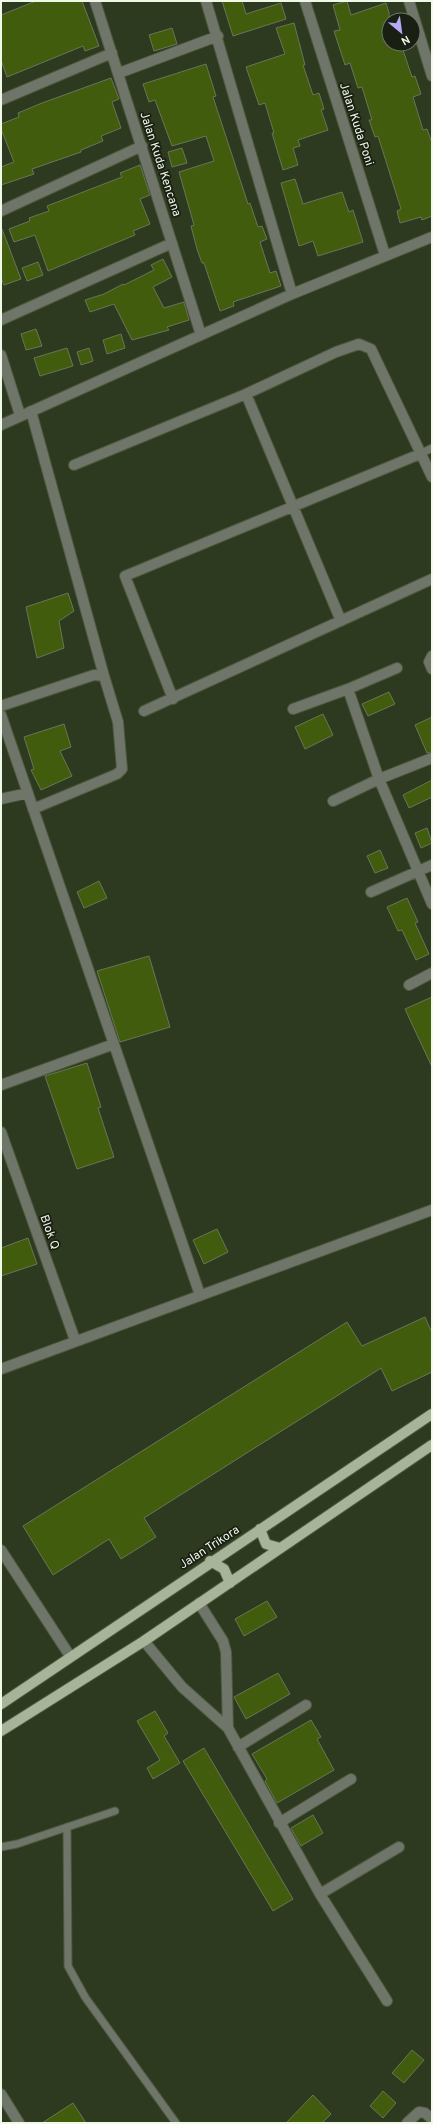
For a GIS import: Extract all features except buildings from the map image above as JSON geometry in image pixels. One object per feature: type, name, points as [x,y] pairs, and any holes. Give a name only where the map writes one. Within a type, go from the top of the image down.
[{"type":"main road","name":"Jalan Trikora","points":[[1,1704],[70,1656],[432,1414]]},
{"type":"main road","points":[[1,1732],[144,1641],[432,1445]]},
{"type":"main road","points":[[260,1529],[266,1544],[280,1548]]},
{"type":"main road","points":[[210,1562],[224,1569],[230,1583]]},
{"type":"street","name":"Jalan Kuda Kencana","points":[[95,1],[201,335]]},
{"type":"street","points":[[206,1],[218,36],[292,294]]},
{"type":"street","name":"Jalan Kuda Poni","points":[[305,1],[385,255]]},
{"type":"street","points":[[410,1],[432,76]]},
{"type":"street","points":[[119,73],[218,36]]},
{"type":"street","points":[[1,100],[112,53]]},
{"type":"street","points":[[1,211],[142,146]]},
{"type":"street","points":[[1,424],[292,294],[432,237]]},
{"type":"street","points":[[1,320],[172,243]]},
{"type":"street","points":[[74,465],[246,394],[336,352],[359,344],[371,350],[432,477]]},
{"type":"street","points":[[1,355],[20,415]]},
{"type":"street","points":[[246,394],[341,621]]},
{"type":"street","points":[[31,411],[118,722],[122,770],[117,774],[33,808]]},
{"type":"street","points":[[174,698],[125,576],[420,454]]},
{"type":"street","points":[[144,711],[432,579]]},
{"type":"street","points":[[432,656],[429,662],[432,669]]},
{"type":"street","points":[[293,709],[348,689],[397,668]]},
{"type":"street","points":[[1,706],[94,675],[104,676]]},
{"type":"street","points":[[348,689],[379,779],[432,904]]},
{"type":"street","points":[[1,715],[200,1295]]},
{"type":"street","points":[[333,801],[379,779],[432,758]]},
{"type":"street","points":[[1,799],[28,793]]},
{"type":"street","points":[[371,892],[432,865]]},
{"type":"street","points":[[408,985],[432,973]]},
{"type":"street","points":[[1,1085],[114,1044]]},
{"type":"street","name":"Blok Q","points":[[1,1132],[75,1340]]},
{"type":"street","points":[[1,1369],[75,1340],[432,1210]]},
{"type":"street","points":[[1,1550],[70,1656]]},
{"type":"street","points":[[199,1603],[223,1640],[226,1652],[228,1728]]},
{"type":"street","points":[[144,1641],[182,1687],[228,1728],[279,1823],[320,1894],[387,2001]]},
{"type":"street","points":[[238,1748],[306,1705]]},
{"type":"street","points":[[279,1823],[351,1779]]},
{"type":"street","points":[[320,1894],[399,1847]]},
{"type":"street","points":[[1,2094],[19,2123]]},
{"type":"street","points":[[406,2123],[419,2112],[425,2114],[432,2120]]},
{"type":"lane","points":[[420,454],[432,448]]},
{"type":"lane","points":[[1,1847],[17,1844],[115,1811]]},
{"type":"lane","points":[[67,1827],[68,1966],[85,1997],[176,2123]]}]
